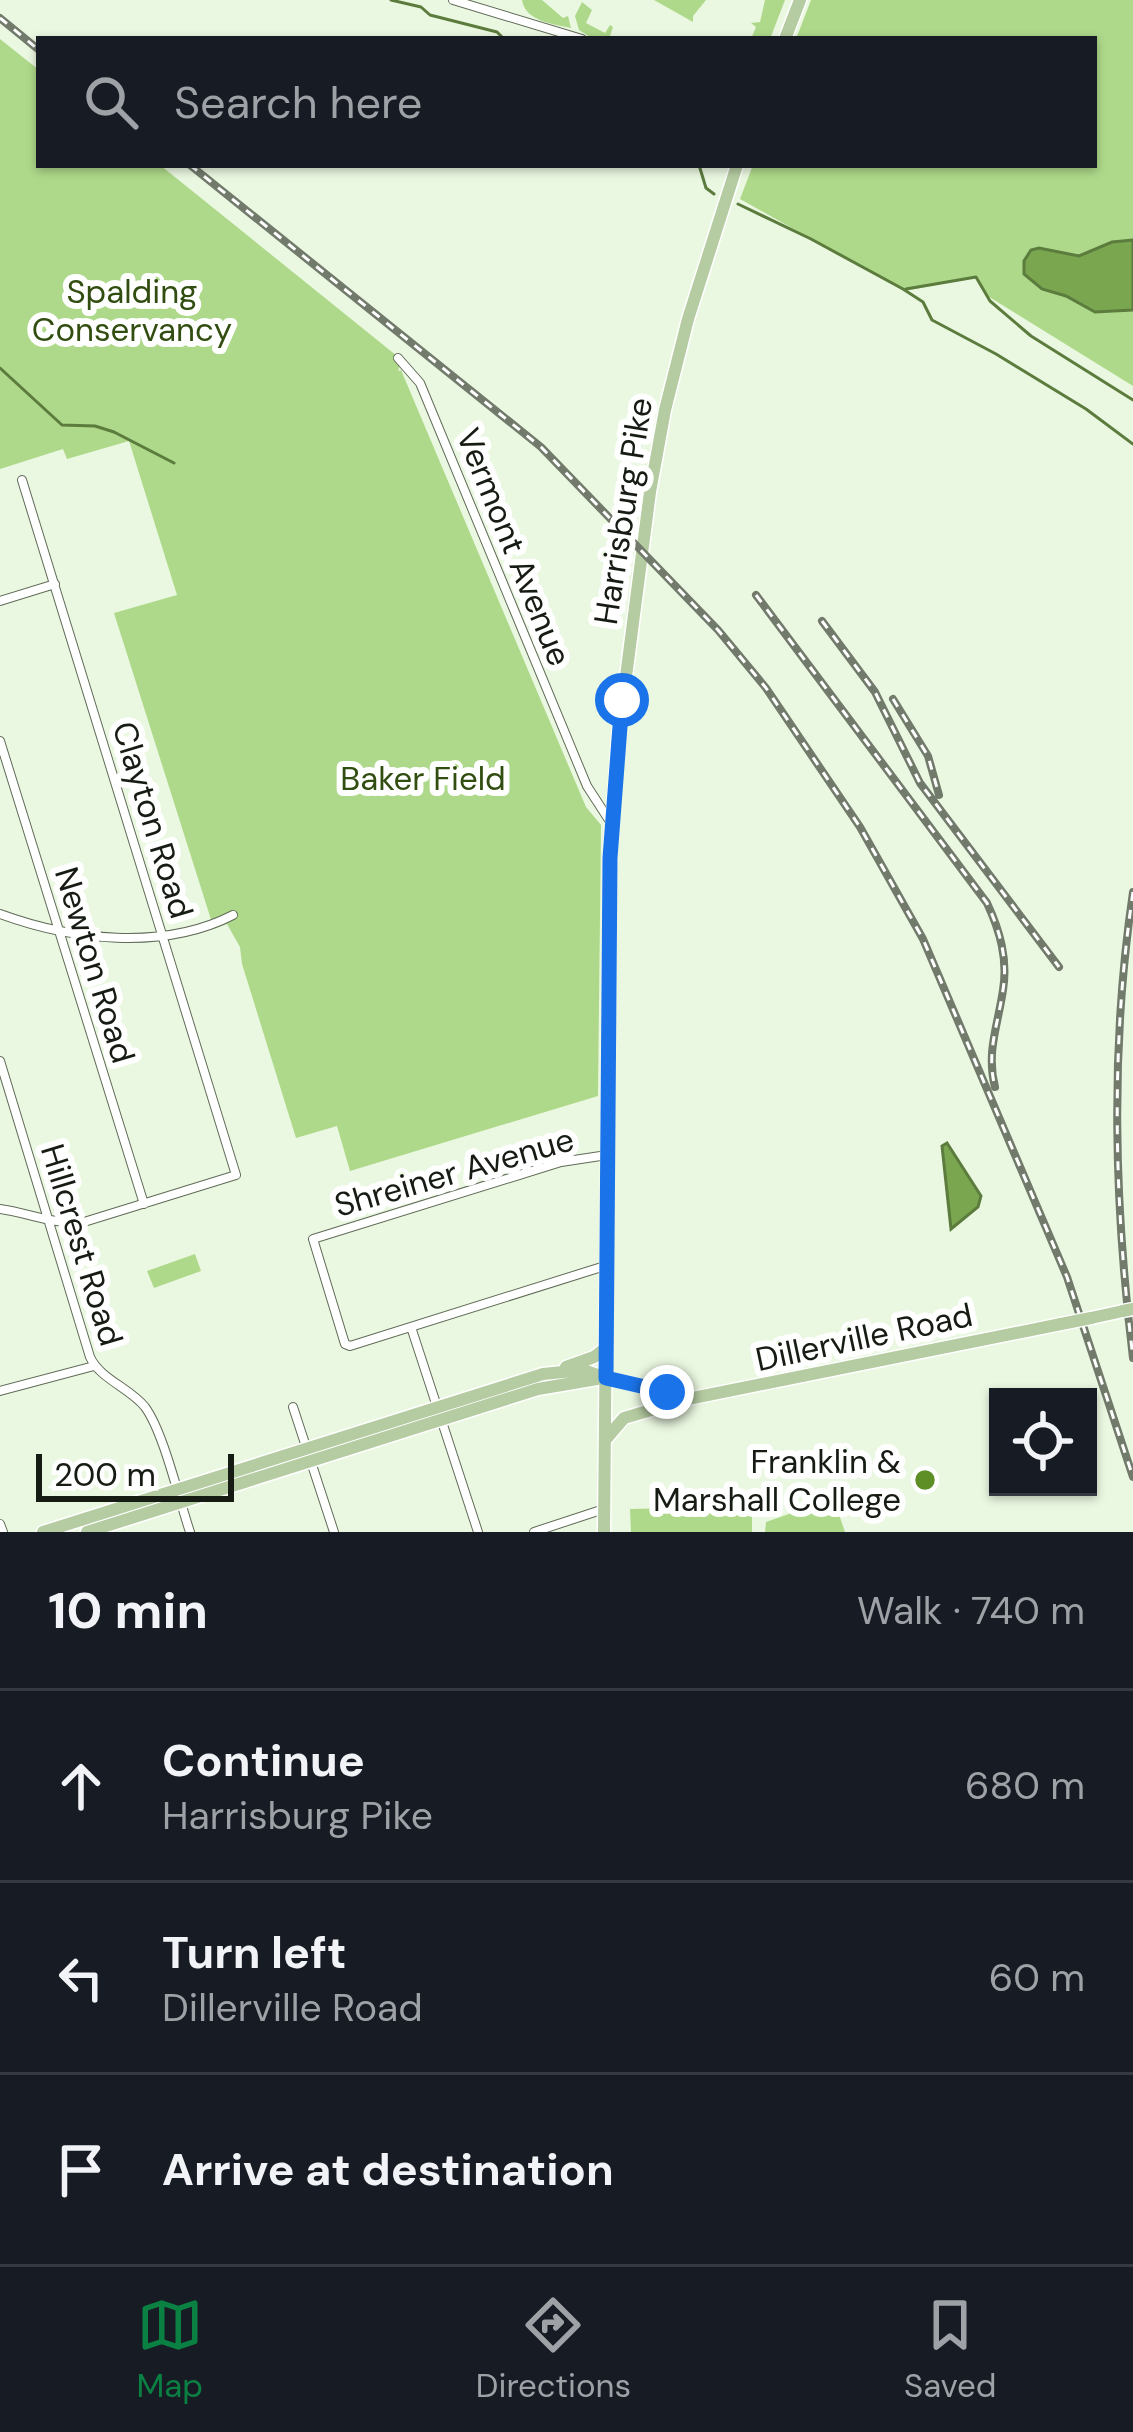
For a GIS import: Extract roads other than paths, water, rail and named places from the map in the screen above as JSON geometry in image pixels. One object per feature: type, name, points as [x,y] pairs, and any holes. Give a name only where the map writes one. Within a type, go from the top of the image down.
[{"type":"main road","points":[[786,36],[800,0]]},
{"type":"main road","name":"Harrisburg Pike","points":[[604,1532],[612,824],[624,689],[658,442],[683,337],[736,168]]},
{"type":"main road","name":"Dillerville Road","points":[[606,1378],[693,1398],[1128,1310]]},
{"type":"main road","points":[[439,1414],[590,1359],[607,1347]]},
{"type":"main road","points":[[544,1374],[583,1370],[606,1378]]},
{"type":"main road","points":[[43,1532],[178,1496],[439,1414],[566,1381],[606,1378]]},
{"type":"main road","points":[[605,1441],[624,1418],[693,1398]]},
{"type":"main road","points":[[87,1532],[178,1496]]},
{"type":"street","points":[[454,0],[572,36]]},
{"type":"street","name":"Vermont Avenue","points":[[398,358],[420,383],[587,786],[612,824]]},
{"type":"street","name":"Clayton Road","points":[[22,480],[236,1175],[144,1204]]},
{"type":"street","points":[[0,602],[55,584]]},
{"type":"street","name":"Newton Road","points":[[0,741],[144,1204]]},
{"type":"street","points":[[0,914],[59,931],[119,937],[164,933],[233,915]]},
{"type":"street","name":"Hillcrest Road","points":[[0,1061],[94,1366],[148,1411],[190,1532]]},
{"type":"street","name":"Shreiner Avenue","points":[[411,1327],[346,1346],[314,1239],[561,1162],[609,1155]]},
{"type":"street","points":[[0,1209],[58,1224],[84,1222],[144,1204]]},
{"type":"street","points":[[478,1532],[411,1327],[608,1265]]},
{"type":"street","points":[[0,1391],[94,1366]]},
{"type":"street","points":[[293,1407],[334,1532]]},
{"type":"street","points":[[534,1532],[604,1509]]},
{"type":"waterway","points":[[391,0],[501,36]]},
{"type":"waterway","points":[[700,168],[706,188],[714,194]]},
{"type":"waterway","points":[[738,204],[903,289],[923,302],[932,320],[1086,409],[1133,444]]},
{"type":"waterway","points":[[906,289],[976,277],[990,301],[1031,336],[1133,400]]},
{"type":"waterway","points":[[0,368],[62,425],[114,432],[174,463]]},
{"type":"railway","points":[[0,18],[36,48]]},
{"type":"railway","points":[[194,168],[541,447],[718,630],[766,688],[860,827],[923,939],[1067,1277],[1133,1477]]},
{"type":"railway","points":[[756,595],[987,903],[1004,956],[992,1050],[995,1087]]},
{"type":"railway","points":[[822,621],[875,692],[920,783],[1059,967]]},
{"type":"railway","points":[[893,699],[928,756],[939,795]]},
{"type":"railway","points":[[1133,892],[1121,1009],[1117,1125],[1133,1358]]},
{"type":"place","name":"Franklin & Marshall College","points":[[925,1480]]},
{"type":"park label","name":"Spalding Conservancy","points":[[132,310]]},
{"type":"park label","name":"Baker Field","points":[[423,778]]}]
